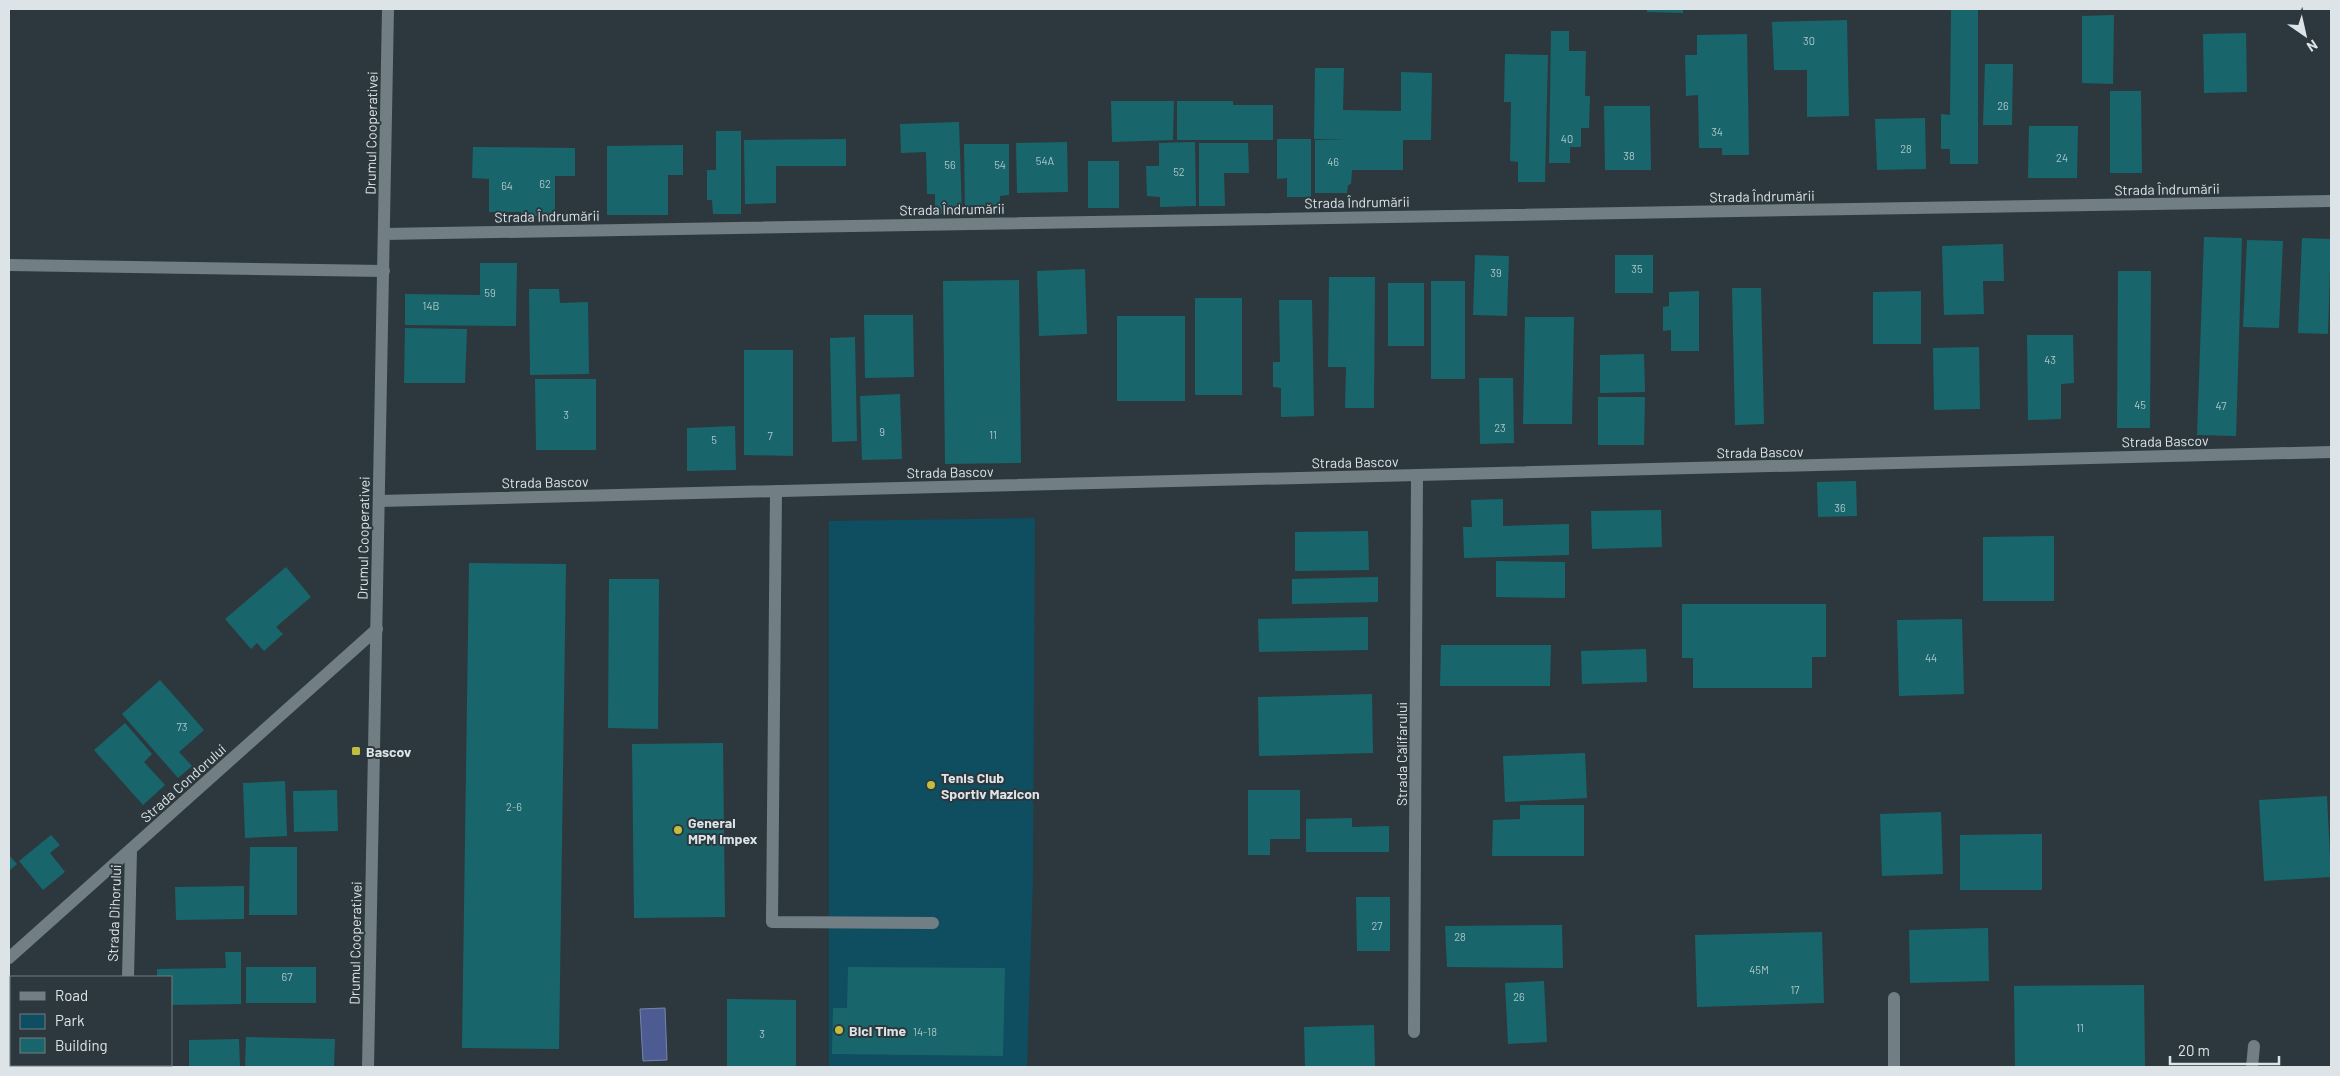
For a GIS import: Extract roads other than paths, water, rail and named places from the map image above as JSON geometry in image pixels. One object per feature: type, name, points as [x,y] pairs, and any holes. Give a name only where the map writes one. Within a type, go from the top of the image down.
[{"type":"street","name":"Drumul Cooperativei","points":[[368,1067],[388,9]]},
{"type":"street","name":"Strada Îndrumării","points":[[384,234],[2331,201]]},
{"type":"street","points":[[9,265],[384,271]]},
{"type":"street","name":"Strada Bascov","points":[[379,501],[2331,452]]},
{"type":"street","name":"Strada Călifarului","points":[[1414,1032],[1417,475]]},
{"type":"street","points":[[776,491],[772,922],[933,923]]},
{"type":"street","name":"Strada Condorului","points":[[9,958],[377,629]]},
{"type":"street","name":"Strada Dihorului","points":[[128,976],[131,850]]},
{"type":"street","points":[[1894,998],[1894,1067]]},
{"type":"street","points":[[2252,1067],[2254,1046]]},
{"type":"place","name":"Bascov","points":[[356,751]]},
{"type":"place","name":"Tenis Club Sportiv Mazicon","points":[[931,785]]},
{"type":"place","name":"General MPM Impex","points":[[678,830]]},
{"type":"place","name":"Bici Time","points":[[839,1030]]}]
